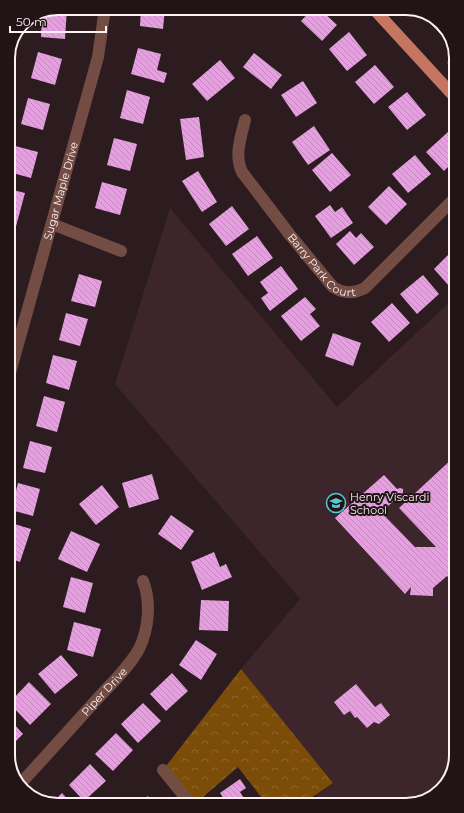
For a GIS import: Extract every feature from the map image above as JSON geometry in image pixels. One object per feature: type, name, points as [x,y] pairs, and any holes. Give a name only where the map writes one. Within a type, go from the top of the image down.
[{"type":"main road","points":[[379,15],[449,87]]},
{"type":"street","name":"Sugar Maple Drive","points":[[15,355],[98,57],[104,15]]},
{"type":"street","name":"Barry Park Court","points":[[245,120],[239,148],[239,162],[242,172],[290,235],[333,287],[339,291],[349,293],[365,288],[449,205]]},
{"type":"street","points":[[52,224],[121,251]]},
{"type":"street","name":"Piper Drive","points":[[23,780],[122,672],[139,649],[144,637],[148,618],[143,580]]},
{"type":"street","points":[[163,770],[186,798]]},
{"type":"shaded area","name":"Henry Viscardi School","points":[[170,208],[337,407],[449,303],[449,760],[446,771],[440,781],[432,789],[425,794],[411,798],[318,798],[316,795],[333,783],[241,669],[300,599],[115,384]]},
{"type":"green space","points":[[241,669],[333,783],[311,798],[262,798],[238,767],[202,798],[191,798],[163,770]]},
{"type":"building","points":[[53,15],[67,15],[65,39],[41,37],[42,18]]},
{"type":"building","points":[[141,15],[164,15],[163,29],[140,26]]},
{"type":"building","points":[[307,15],[326,15],[337,25],[322,41],[301,21]]},
{"type":"building","points":[[430,23],[442,34],[445,38]]},
{"type":"building","points":[[349,32],[367,55],[347,71],[329,49]]},
{"type":"building","points":[[138,48],[161,54],[157,70],[167,73],[164,83],[131,74]]},
{"type":"building","points":[[38,52],[62,59],[55,85],[31,78]]},
{"type":"building","points":[[254,53],[282,75],[271,89],[243,67]]},
{"type":"building","points":[[220,60],[235,78],[207,101],[192,84]]},
{"type":"building","points":[[375,65],[394,87],[374,104],[355,82]]},
{"type":"building","points":[[303,81],[317,103],[296,117],[281,95]]},
{"type":"building","points":[[127,90],[150,97],[143,124],[120,118]]},
{"type":"building","points":[[407,92],[426,115],[407,130],[388,107]]},
{"type":"building","points":[[28,98],[50,104],[43,130],[21,124]]},
{"type":"building","points":[[199,117],[204,157],[186,160],[180,119]]},
{"type":"building","points":[[314,126],[330,150],[308,165],[292,142]]},
{"type":"building","points":[[448,132],[449,133],[449,166],[444,171],[426,152]]},
{"type":"building","points":[[114,138],[137,144],[130,171],[107,165]]},
{"type":"building","points":[[15,146],[38,152],[31,178],[15,174]]},
{"type":"building","points":[[332,153],[351,175],[330,192],[312,170]]},
{"type":"building","points":[[415,155],[431,174],[408,193],[392,174]]},
{"type":"building","points":[[198,171],[217,202],[202,212],[182,181]]},
{"type":"building","points":[[102,182],[127,189],[120,215],[95,208]]},
{"type":"building","points":[[389,186],[407,204],[386,225],[368,207]]},
{"type":"building","points":[[15,190],[25,193],[15,230]]},
{"type":"building","points":[[330,205],[335,212],[342,207],[353,223],[331,238],[315,216]]},
{"type":"building","points":[[232,206],[249,229],[226,246],[209,224]]},
{"type":"building","points":[[350,231],[356,238],[361,233],[374,247],[354,265],[336,244]]},
{"type":"building","points":[[257,236],[273,258],[248,276],[232,254]]},
{"type":"building","points":[[449,254],[449,286],[434,269]]},
{"type":"building","points":[[281,266],[298,289],[270,311],[261,298],[268,293],[260,282]]},
{"type":"building","points":[[79,274],[102,281],[95,307],[71,301]]},
{"type":"building","points":[[423,275],[439,294],[417,314],[400,294]]},
{"type":"building","points":[[305,297],[316,309],[310,314],[320,326],[301,341],[281,316]]},
{"type":"building","points":[[392,303],[410,323],[389,342],[371,322]]},
{"type":"building","points":[[66,313],[88,319],[80,346],[59,340]]},
{"type":"building","points":[[333,333],[361,343],[353,366],[325,356]]},
{"type":"building","points":[[53,355],[77,361],[69,390],[46,383]]},
{"type":"building","points":[[44,396],[65,402],[57,432],[36,426]]},
{"type":"building","points":[[30,441],[52,447],[45,473],[23,468]]},
{"type":"building","points":[[449,462],[449,578],[447,576],[433,588],[433,596],[410,595],[411,587],[405,594],[335,518],[384,475],[397,489],[403,489],[403,493],[381,512],[415,547],[436,547],[399,508]]},
{"type":"building","points":[[152,474],[159,499],[129,508],[122,483]]},
{"type":"building","points":[[18,483],[40,489],[33,516],[15,511],[15,495]]},
{"type":"building","points":[[102,485],[119,507],[96,525],[79,504]]},
{"type":"building","points":[[171,515],[194,531],[181,550],[158,534]]},
{"type":"building","points":[[15,524],[31,529],[20,562],[15,560]]},
{"type":"building","points":[[71,531],[100,544],[87,572],[58,559]]},
{"type":"building","points":[[214,552],[220,567],[226,564],[232,577],[202,590],[191,562]]},
{"type":"building","points":[[71,577],[93,583],[85,613],[63,607]]},
{"type":"building","points":[[201,600],[229,601],[228,631],[199,630]]},
{"type":"building","points":[[74,622],[101,629],[93,657],[67,650]]},
{"type":"building","points":[[196,640],[217,654],[201,680],[179,665]]},
{"type":"building","points":[[61,655],[78,675],[55,694],[38,674]]},
{"type":"building","points":[[172,673],[188,691],[166,711],[150,694]]},
{"type":"building","points":[[29,682],[51,704],[30,725],[15,709],[15,697]]},
{"type":"building","points":[[356,684],[375,707],[381,703],[390,715],[379,724],[374,722],[367,728],[357,717],[355,718],[350,711],[344,715],[334,702]]},
{"type":"building","points":[[143,703],[161,721],[138,743],[121,724]]},
{"type":"building","points":[[15,725],[23,734],[15,742]]},
{"type":"building","points":[[116,733],[133,750],[113,771],[95,754]]},
{"type":"building","points":[[90,764],[106,781],[87,798],[81,798],[69,785]]},
{"type":"building","points":[[240,779],[246,788],[240,792],[244,798],[224,798],[220,793]]},
{"type":"building","points":[[62,793],[67,798],[57,798]]},
{"type":"place","name":"Henry Viscardi School","points":[[336,503]]}]
